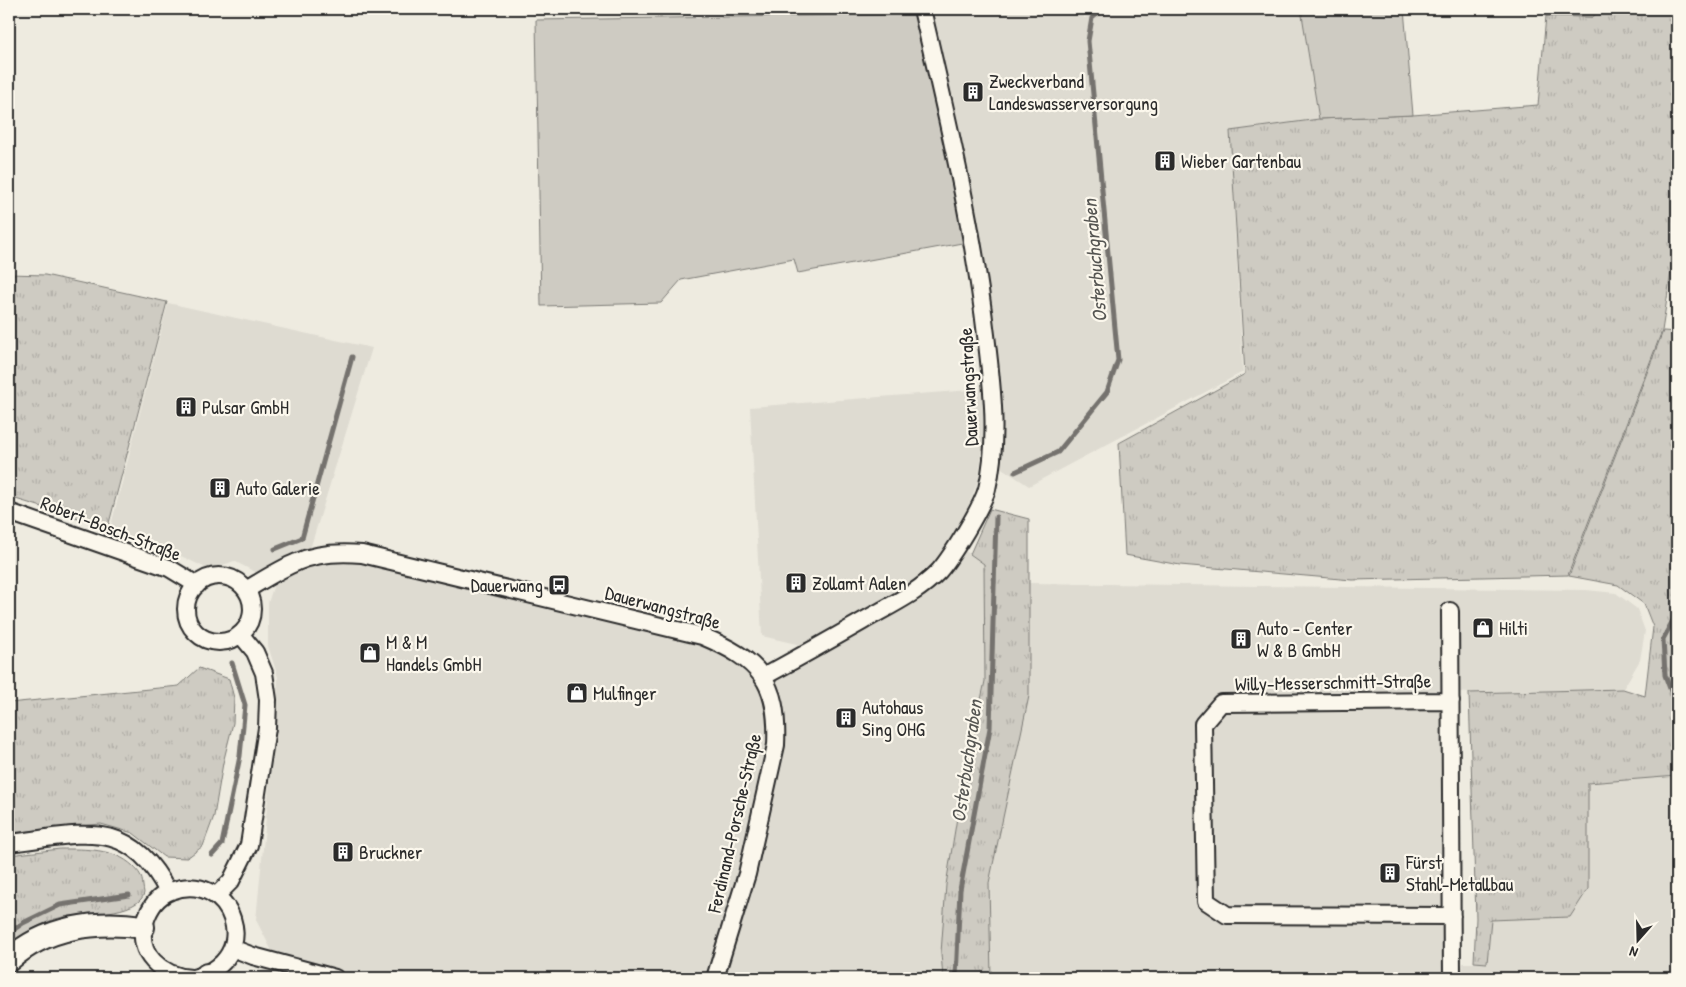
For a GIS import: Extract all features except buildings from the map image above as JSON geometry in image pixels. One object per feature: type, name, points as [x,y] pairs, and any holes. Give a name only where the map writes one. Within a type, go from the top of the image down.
[{"type":"highway","points":[[9,960],[32,942],[59,932],[84,926],[123,924],[143,927]]},
{"type":"street","name":"Dauerwangstraße","points":[[246,590],[298,561],[342,552],[362,554],[702,636],[740,654],[755,666],[763,677],[920,588],[952,554],[986,490],[994,436],[991,376],[985,322],[968,213],[922,9]]},
{"type":"street","name":"Robert-Bosch-Straße","points":[[9,512],[169,568],[197,585]]},
{"type":"street","points":[[222,576],[231,578],[246,590],[251,598],[251,618],[241,635],[220,643],[208,641],[199,636],[189,622],[186,605],[190,594],[197,585],[204,580],[222,576]]},
{"type":"street","name":"Willy-Messerschmitt-Straße","points":[[1450,611],[1452,978]]},
{"type":"street","points":[[216,896],[232,881],[249,845],[267,728],[268,700],[264,674],[255,652],[241,635]]},
{"type":"street","name":"Ferdinand-Porsche-Straße","points":[[715,978],[747,874],[776,745],[777,726],[775,708],[771,693],[763,677]]},
{"type":"street","name":"Willy-Messerschmitt-Straße","points":[[1451,701],[1221,704],[1203,724],[1206,901],[1227,915],[1452,916]]},
{"type":"street","points":[[9,843],[90,834],[110,837],[128,844],[142,856],[159,875],[168,892]]},
{"type":"street","points":[[192,887],[205,890],[216,896],[226,906],[233,920],[235,934],[232,948],[222,964],[200,977],[178,977],[164,971],[153,962],[147,951],[144,939],[143,927],[148,913],[156,901],[168,892],[192,887]]},
{"type":"street","points":[[232,948],[253,956],[334,978]]},
{"type":"shaded area","points":[[928,9],[1083,9],[1084,18],[1104,9],[1301,9],[1303,17],[1319,119],[1230,131],[1243,372],[1029,486],[997,465],[999,436]]},
{"type":"shaded area","points":[[168,303],[372,348],[310,549],[289,556],[259,574],[234,561],[210,570],[181,556],[109,533]]},
{"type":"shaded area","name":"Dauerwang","points":[[984,389],[985,433],[978,481],[954,543],[984,564],[985,681],[961,793],[946,885],[941,953],[943,978],[258,978],[271,949],[256,920],[276,714],[278,677],[268,646],[268,603],[276,578],[303,565],[366,563],[713,648],[759,680],[818,649],[762,636],[750,407]]},
{"type":"shaded area","points":[[1029,583],[1586,590],[1616,593],[1637,609],[1645,631],[1640,660],[1623,689],[1456,692],[1446,978],[991,978],[989,883],[1029,687]]},
{"type":"shaded area","points":[[1677,776],[1677,978],[1460,978],[1463,963],[1487,963],[1491,920],[1570,917],[1588,889],[1588,783]]},
{"type":"green space","points":[[1301,9],[1404,9],[1413,115],[1319,119]]},
{"type":"green space","points":[[1546,9],[1603,9],[1592,17],[1546,16]]},
{"type":"green space","points":[[1603,9],[1677,9],[1677,233],[1662,331],[1568,575],[1352,580],[1180,565],[1125,555],[1119,443],[1245,374],[1230,131],[1319,119],[1413,115],[1538,105],[1546,16],[1592,17]]},
{"type":"green space","points":[[923,14],[973,241],[798,273],[794,259],[681,280],[661,303],[541,306],[536,20]]},
{"type":"green space","points":[[9,274],[45,275],[167,302],[108,527],[9,497]]},
{"type":"green space","points":[[1663,331],[1677,332],[1677,656],[1675,658],[1677,664],[1677,776],[1588,783],[1588,889],[1570,917],[1491,920],[1487,963],[1474,962],[1476,918],[1469,693],[1623,689],[1645,696],[1653,627],[1644,604],[1618,585],[1569,576]]},
{"type":"green space","points":[[990,509],[1029,519],[1029,696],[989,883],[991,978],[943,978],[941,953],[946,885],[961,793],[985,681],[984,564],[970,554]]},
{"type":"green space","points":[[199,668],[229,679],[234,698],[233,723],[223,763],[214,816],[203,846],[187,858],[164,857],[133,833],[101,824],[9,833],[9,703],[179,686]]},
{"type":"green space","points":[[60,849],[99,851],[125,860],[140,875],[144,893],[140,900],[132,906],[108,912],[63,917],[41,925],[9,946],[9,855]]},
{"type":"waterway","name":"Osterbuchgraben","points":[[1015,472],[1058,452],[1107,392],[1118,360],[1088,41],[1092,18],[1104,9]]},
{"type":"waterway","points":[[1677,298],[1675,334],[1677,347]]},
{"type":"waterway","points":[[275,549],[302,538],[352,357]]},
{"type":"waterway","name":"Osterbuchgraben","points":[[956,978],[960,890],[990,728],[996,517]]},
{"type":"waterway","points":[[1677,613],[1663,639],[1665,675],[1677,707]]},
{"type":"waterway","points":[[212,855],[222,844],[240,756],[245,705],[232,663]]},
{"type":"waterway","points":[[9,933],[23,923],[60,905],[129,895]]},
{"type":"place","name":"Zweckverband Landeswasserversorgung","points":[[973,92]]},
{"type":"place","name":"Wieber Gartenbau","points":[[1165,161]]},
{"type":"place","name":"Pulsar GmbH","points":[[186,407]]},
{"type":"place","name":"Auto Galerie","points":[[220,488]]},
{"type":"place","name":"Zollamt Aalen","points":[[796,583]]},
{"type":"place","name":"Dauerwang","points":[[559,585]]},
{"type":"place","name":"Hilti","points":[[1483,628]]},
{"type":"place","name":"Auto - Center W & B GmbH","points":[[1241,639]]},
{"type":"place","name":"M & M Handels GmbH","points":[[370,653]]},
{"type":"place","name":"Mulfinger","points":[[577,693]]},
{"type":"place","name":"Autohaus Sing OHG","points":[[846,718]]},
{"type":"place","name":"Bruckner","points":[[343,852]]},
{"type":"place","name":"Fürst Stahl-Metallbau","points":[[1390,873]]}]
